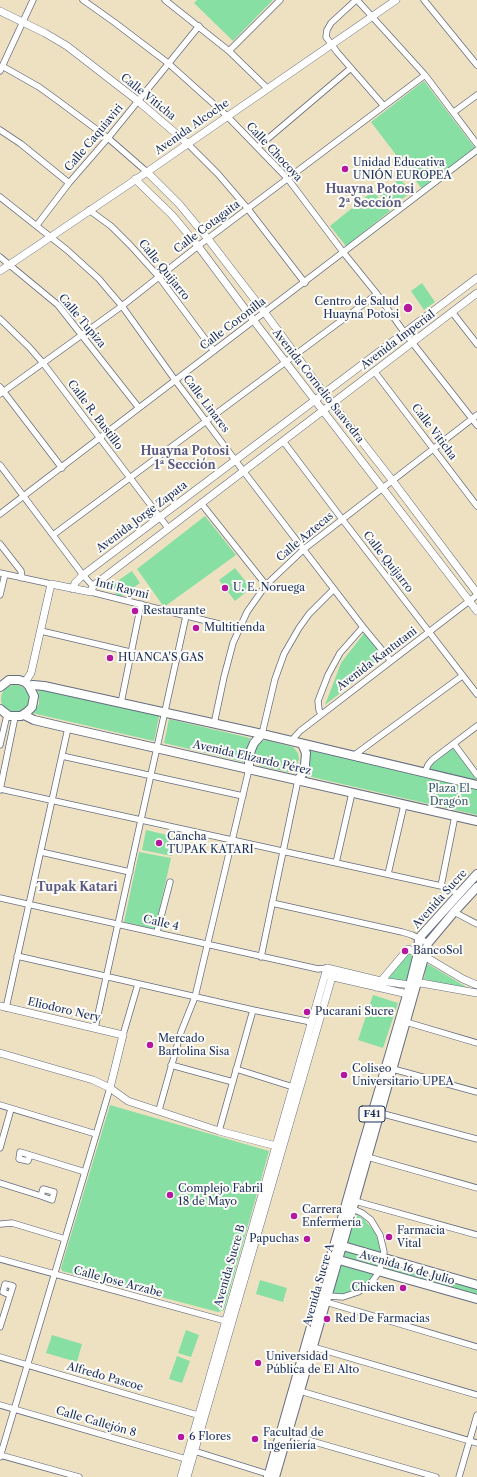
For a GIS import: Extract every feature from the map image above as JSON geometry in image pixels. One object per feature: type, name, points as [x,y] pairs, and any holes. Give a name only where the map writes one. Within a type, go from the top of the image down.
[{"type":"main road","points":[[0,676],[9,680]]},
{"type":"main road","points":[[0,687],[9,680],[16,679],[27,684],[44,686],[262,734],[477,785]]},
{"type":"main road","points":[[4,712],[24,714],[30,710],[34,696],[27,684]]},
{"type":"main road","name":"Avenida Elizardo Pérez","points":[[24,714],[34,720],[477,821]]},
{"type":"main road","points":[[249,769],[251,750],[262,734]]},
{"type":"main road","points":[[298,780],[304,769],[306,761],[306,752],[302,744]]},
{"type":"main road","name":"Avenida Sucre","points":[[419,938],[477,874]]},
{"type":"main road","name":"Avenida Sucre","points":[[454,912],[477,888]]},
{"type":"main road","name":"F41","points":[[412,989],[421,954],[428,943],[454,912]]},
{"type":"main road","name":"F41","points":[[419,938],[421,954]]},
{"type":"main road","name":"Avenida Sucre A","points":[[339,1245],[354,1205],[364,1156],[380,1112],[393,1068],[406,1022],[412,989]]},
{"type":"main road","name":"Avenida Sucre A","points":[[272,1476],[412,989]]},
{"type":"main road","name":"Avenida 16 de Julio","points":[[339,1245],[477,1285]]},
{"type":"main road","name":"Avenida Sucre A","points":[[272,1476],[287,1434],[313,1348],[327,1299],[335,1259]]},
{"type":"main road","name":"Avenida 16 de Julio","points":[[335,1259],[477,1299]]},
{"type":"street","points":[[33,0],[1,68],[39,87],[108,138],[147,172]]},
{"type":"street","name":"Calle Chocoya","points":[[83,0],[168,64],[227,116],[288,178],[343,252],[377,294],[412,343],[475,417],[477,425]]},
{"type":"street","points":[[164,0],[199,26],[267,88]]},
{"type":"street","points":[[229,52],[280,0]]},
{"type":"street","points":[[383,105],[326,37],[326,30],[328,27],[357,0],[425,76],[477,144]]},
{"type":"street","name":"Avenida Alcoche","points":[[0,271],[147,172],[396,0]]},
{"type":"street","points":[[424,0],[477,65]]},
{"type":"street","name":"Calle Viticha","points":[[0,11],[45,32],[67,46],[138,101],[187,143],[218,174],[248,209],[305,283]]},
{"type":"street","name":"Calle Caquiaviri","points":[[37,225],[199,26]]},
{"type":"street","points":[[258,148],[351,68]]},
{"type":"street","name":"Calle Cotagaita","points":[[1,391],[43,363],[122,306],[383,105],[425,76]]},
{"type":"street","points":[[454,112],[477,95]]},
{"type":"street","points":[[0,130],[21,144],[70,183]]},
{"type":"street","name":"Calle Coronilla","points":[[0,514],[305,283],[343,252],[477,150]]},
{"type":"street","name":"Avenida Cornelio Saavedra","points":[[147,172],[180,205],[208,239],[477,594]]},
{"type":"street","name":"Avenida Cornelio Saavedra","points":[[135,179],[172,215],[198,246],[477,611]]},
{"type":"street","name":"Calle Linares","points":[[0,197],[51,236],[99,279],[122,306],[244,472],[363,627],[391,661]]},
{"type":"street","name":"Calle Quijarro","points":[[89,210],[111,226],[159,277],[214,351]]},
{"type":"street","name":"Calle Tupiza","points":[[0,257],[58,305],[139,408]]},
{"type":"street","name":"Avenida Imperial","points":[[324,393],[477,278]]},
{"type":"street","name":"Avenida Imperial","points":[[332,404],[477,293]]},
{"type":"street","points":[[53,535],[377,294]]},
{"type":"street","points":[[452,312],[477,344]]},
{"type":"street","name":"Calle R. Bustillo","points":[[0,319],[43,363],[168,528]]},
{"type":"street","name":"Calle Viticha","points":[[374,371],[477,506]]},
{"type":"street","points":[[1,391],[62,468]]},
{"type":"street","name":"Avenida Jorge Zapata","points":[[73,589],[75,583],[83,575],[324,393]]},
{"type":"street","points":[[0,465],[92,589],[168,528],[332,404]]},
{"type":"street","name":"Calle Aztecas","points":[[214,724],[233,643],[247,612],[266,585],[304,549],[382,487],[475,417]]},
{"type":"street","name":"Calle Quijarro","points":[[283,441],[477,694]]},
{"type":"street","points":[[201,503],[266,585]]},
{"type":"street","points":[[0,544],[21,571],[22,578]]},
{"type":"street","points":[[0,595],[2,573]]},
{"type":"street","name":"Inti Raymi","points":[[2,573],[73,589],[92,589],[140,604],[239,629]]},
{"type":"street","points":[[27,684],[31,673],[51,584]]},
{"type":"street","points":[[262,734],[275,678],[284,654],[309,614],[334,589]]},
{"type":"street","name":"Avenida Kantutani","points":[[291,741],[300,730],[430,632],[477,594]]},
{"type":"street","points":[[121,703],[140,604]]},
{"type":"street","points":[[95,1028],[186,616]]},
{"type":"street","points":[[322,714],[319,710],[318,701],[328,675],[340,653],[363,627]]},
{"type":"street","points":[[41,631],[130,652]]},
{"type":"street","points":[[353,756],[462,676]]},
{"type":"street","points":[[0,745],[4,712]]},
{"type":"street","points":[[4,712],[0,789],[388,874],[440,886],[450,889],[458,894]]},
{"type":"street","points":[[425,772],[428,764],[432,760],[477,726]]},
{"type":"street","points":[[3,1007],[17,956],[68,728]]},
{"type":"street","points":[[454,744],[477,775]]},
{"type":"street","points":[[62,756],[243,796]]},
{"type":"street","points":[[159,1110],[181,1032],[195,997],[249,769]]},
{"type":"street","points":[[261,957],[298,780]]},
{"type":"street","points":[[336,863],[352,792]]},
{"type":"street","points":[[388,874],[404,804]]},
{"type":"street","points":[[440,886],[455,816]]},
{"type":"street","points":[[41,852],[130,872]]},
{"type":"street","points":[[157,932],[170,882]]},
{"type":"street","name":"Calle 4","points":[[0,898],[157,932],[329,972]]},
{"type":"street","points":[[272,903],[402,932],[428,943]]},
{"type":"street","points":[[454,912],[477,924]]},
{"type":"street","points":[[379,984],[419,938]]},
{"type":"street","points":[[329,972],[379,984],[412,989],[421,983],[476,993],[477,985],[463,979],[421,954],[408,949]]},
{"type":"street","points":[[17,956],[311,1022]]},
{"type":"street","name":"Avenida Sucre B","points":[[279,1147],[293,1087],[311,1022],[329,972]]},
{"type":"street","name":"Avenida Sucre B","points":[[187,1477],[191,1450],[329,972]]},
{"type":"street","points":[[79,1477],[0,1455],[110,1088],[123,1035],[138,984]]},
{"type":"street","name":"Eliodoro Nery","points":[[3,1007],[123,1035]]},
{"type":"street","points":[[219,1130],[253,1010]]},
{"type":"street","points":[[406,1022],[477,1043]]},
{"type":"street","points":[[0,1053],[93,1080],[110,1088],[128,1101],[219,1130],[279,1147]]},
{"type":"street","points":[[171,1065],[233,1082]]},
{"type":"street","points":[[393,1068],[477,1092]]},
{"type":"street","points":[[236,1069],[293,1087]]},
{"type":"street","points":[[0,1105],[96,1134]]},
{"type":"street","points":[[0,1147],[11,1108]]},
{"type":"street","points":[[380,1112],[477,1139]]},
{"type":"street","points":[[30,1155],[85,1172]]},
{"type":"street","points":[[364,1156],[477,1188]]},
{"type":"street","points":[[0,1183],[41,1196]]},
{"type":"street","points":[[362,1213],[366,1204]]},
{"type":"street","points":[[354,1205],[366,1204],[477,1235]]},
{"type":"street","points":[[327,1299],[343,1297],[358,1292],[371,1283],[379,1272],[383,1258],[383,1246],[380,1235],[375,1225],[354,1205]]},
{"type":"street","points":[[1,1224],[12,1223],[65,1239]]},
{"type":"street","name":"Calle Jose Arzabe","points":[[0,1259],[228,1322]]},
{"type":"street","points":[[0,1327],[10,1295]]},
{"type":"street","points":[[327,1299],[477,1347]]},
{"type":"street","points":[[313,1348],[477,1395]]},
{"type":"street","name":"Alfredo Pascoe","points":[[0,1357],[201,1416]]},
{"type":"street","points":[[300,1391],[477,1443]]},
{"type":"street","name":"Calle Callejón 8","points":[[0,1405],[186,1459]]},
{"type":"street","points":[[459,1477],[477,1415]]},
{"type":"street","points":[[287,1434],[436,1477]]},
{"type":"street","points":[[191,1450],[272,1476]]},
{"type":"street","name":"Avenida Sucre B","points":[[180,1477],[186,1459],[191,1450]]},
{"type":"green space","points":[[197,0],[273,0],[233,41],[194,3]]},
{"type":"green space","points":[[424,81],[475,148],[422,189],[371,122]]},
{"type":"green space","points":[[400,178],[411,192],[390,208],[379,194]]},
{"type":"green space","points":[[373,191],[390,211],[346,246],[330,226]]},
{"type":"green space","points":[[422,283],[435,302],[424,310],[411,291]]},
{"type":"green space","points":[[205,516],[236,555],[164,607],[137,569]]},
{"type":"green space","points":[[235,568],[251,588],[235,601],[219,580]]},
{"type":"green space","points":[[132,571],[140,583],[119,598],[110,586]]},
{"type":"green space","points":[[365,632],[386,657],[325,705],[341,663]]},
{"type":"green space","points":[[15,685],[25,689],[29,699],[25,709],[15,713],[5,709],[1,699],[5,689]]},
{"type":"green space","points":[[37,688],[159,716],[154,741],[32,713],[39,704],[39,694]]},
{"type":"green space","points":[[169,719],[250,738],[244,762],[164,743]]},
{"type":"green space","points":[[266,740],[293,747],[298,753],[299,759],[296,768],[288,772],[260,766],[255,759],[254,754],[260,742]]},
{"type":"green space","points":[[452,749],[455,749],[477,780],[430,770],[429,767]]},
{"type":"green space","name":"Plaza El Dragón","points":[[308,750],[477,788],[477,815],[303,775],[309,765],[310,759]]},
{"type":"green space","name":"Cancha TUPAK KATARI","points":[[146,830],[176,837],[172,856],[142,850]]},
{"type":"green space","points":[[139,852],[171,858],[155,929],[124,922]]},
{"type":"green space","points":[[408,953],[413,957],[406,983],[389,980],[388,978]]},
{"type":"green space","points":[[428,964],[468,988],[467,990],[424,979],[426,965]]},
{"type":"green space","points":[[373,995],[398,1003],[383,1048],[358,1040]]},
{"type":"green space","name":"Complejo Fabril 18 de Mayo","points":[[110,1105],[269,1151],[224,1310],[218,1312],[62,1271],[61,1268]]},
{"type":"green space","points":[[355,1214],[363,1218],[375,1232],[382,1252],[380,1254],[346,1243]]},
{"type":"green space","points":[[345,1251],[379,1261],[378,1265],[376,1266],[345,1257]]},
{"type":"green space","points":[[389,1263],[477,1286],[477,1294],[389,1270],[386,1267]]},
{"type":"green space","points":[[342,1264],[375,1274],[371,1279],[347,1294],[332,1294],[340,1265]]},
{"type":"green space","points":[[260,1280],[287,1288],[283,1302],[256,1294]]},
{"type":"green space","points":[[186,1330],[199,1335],[191,1357],[178,1353]]},
{"type":"green space","points":[[52,1335],[82,1344],[77,1362],[46,1353]]},
{"type":"green space","points":[[177,1356],[190,1361],[182,1383],[169,1379]]},
{"type":"place","name":"Unidad Educativa UNIÓN EUROPEA","points":[[345,169]]},
{"type":"place","name":"Centro de Salud Huayna Potosi","points":[[408,308]]},
{"type":"place","name":"U. E. Noruega","points":[[225,588]]},
{"type":"place","name":"Restaurante","points":[[135,611]]},
{"type":"place","name":"Multitienda","points":[[196,628]]},
{"type":"place","name":"HUANCA'S GAS","points":[[110,658]]},
{"type":"place","name":"Cancha TUPAK KATARI","points":[[159,843]]},
{"type":"place","name":"BancoSol","points":[[405,951]]},
{"type":"place","name":"Pucarani Sucre","points":[[307,1012]]},
{"type":"place","name":"Mercado Bartolina Sisa","points":[[150,1045]]},
{"type":"place","name":"Coliseo Universitario UPEA","points":[[344,1075]]},
{"type":"place","name":"Complejo Fabril 18 de Mayo","points":[[170,1195]]},
{"type":"place","name":"Carrera Enfermería","points":[[294,1216]]},
{"type":"place","name":"Farmacia Vital","points":[[389,1237]]},
{"type":"place","name":"Papuchas","points":[[307,1239]]},
{"type":"place","name":"Chicken","points":[[403,1288]]},
{"type":"place","name":"Red De Farmacias","points":[[327,1319]]},
{"type":"place","name":"Universidad Pública de El Alto","points":[[258,1363]]},
{"type":"place","name":"6 Flores","points":[[181,1437]]},
{"type":"place","name":"Facultad de Ingeniería","points":[[255,1439]]},
{"type":"district","name":"Huayna Potosi 2ª Sección","points":[[370,197]]},
{"type":"district","name":"Huayna Potosi 1ª Sección","points":[[185,459]]},
{"type":"district","name":"Tupak Katari","points":[[77,888]]}]
